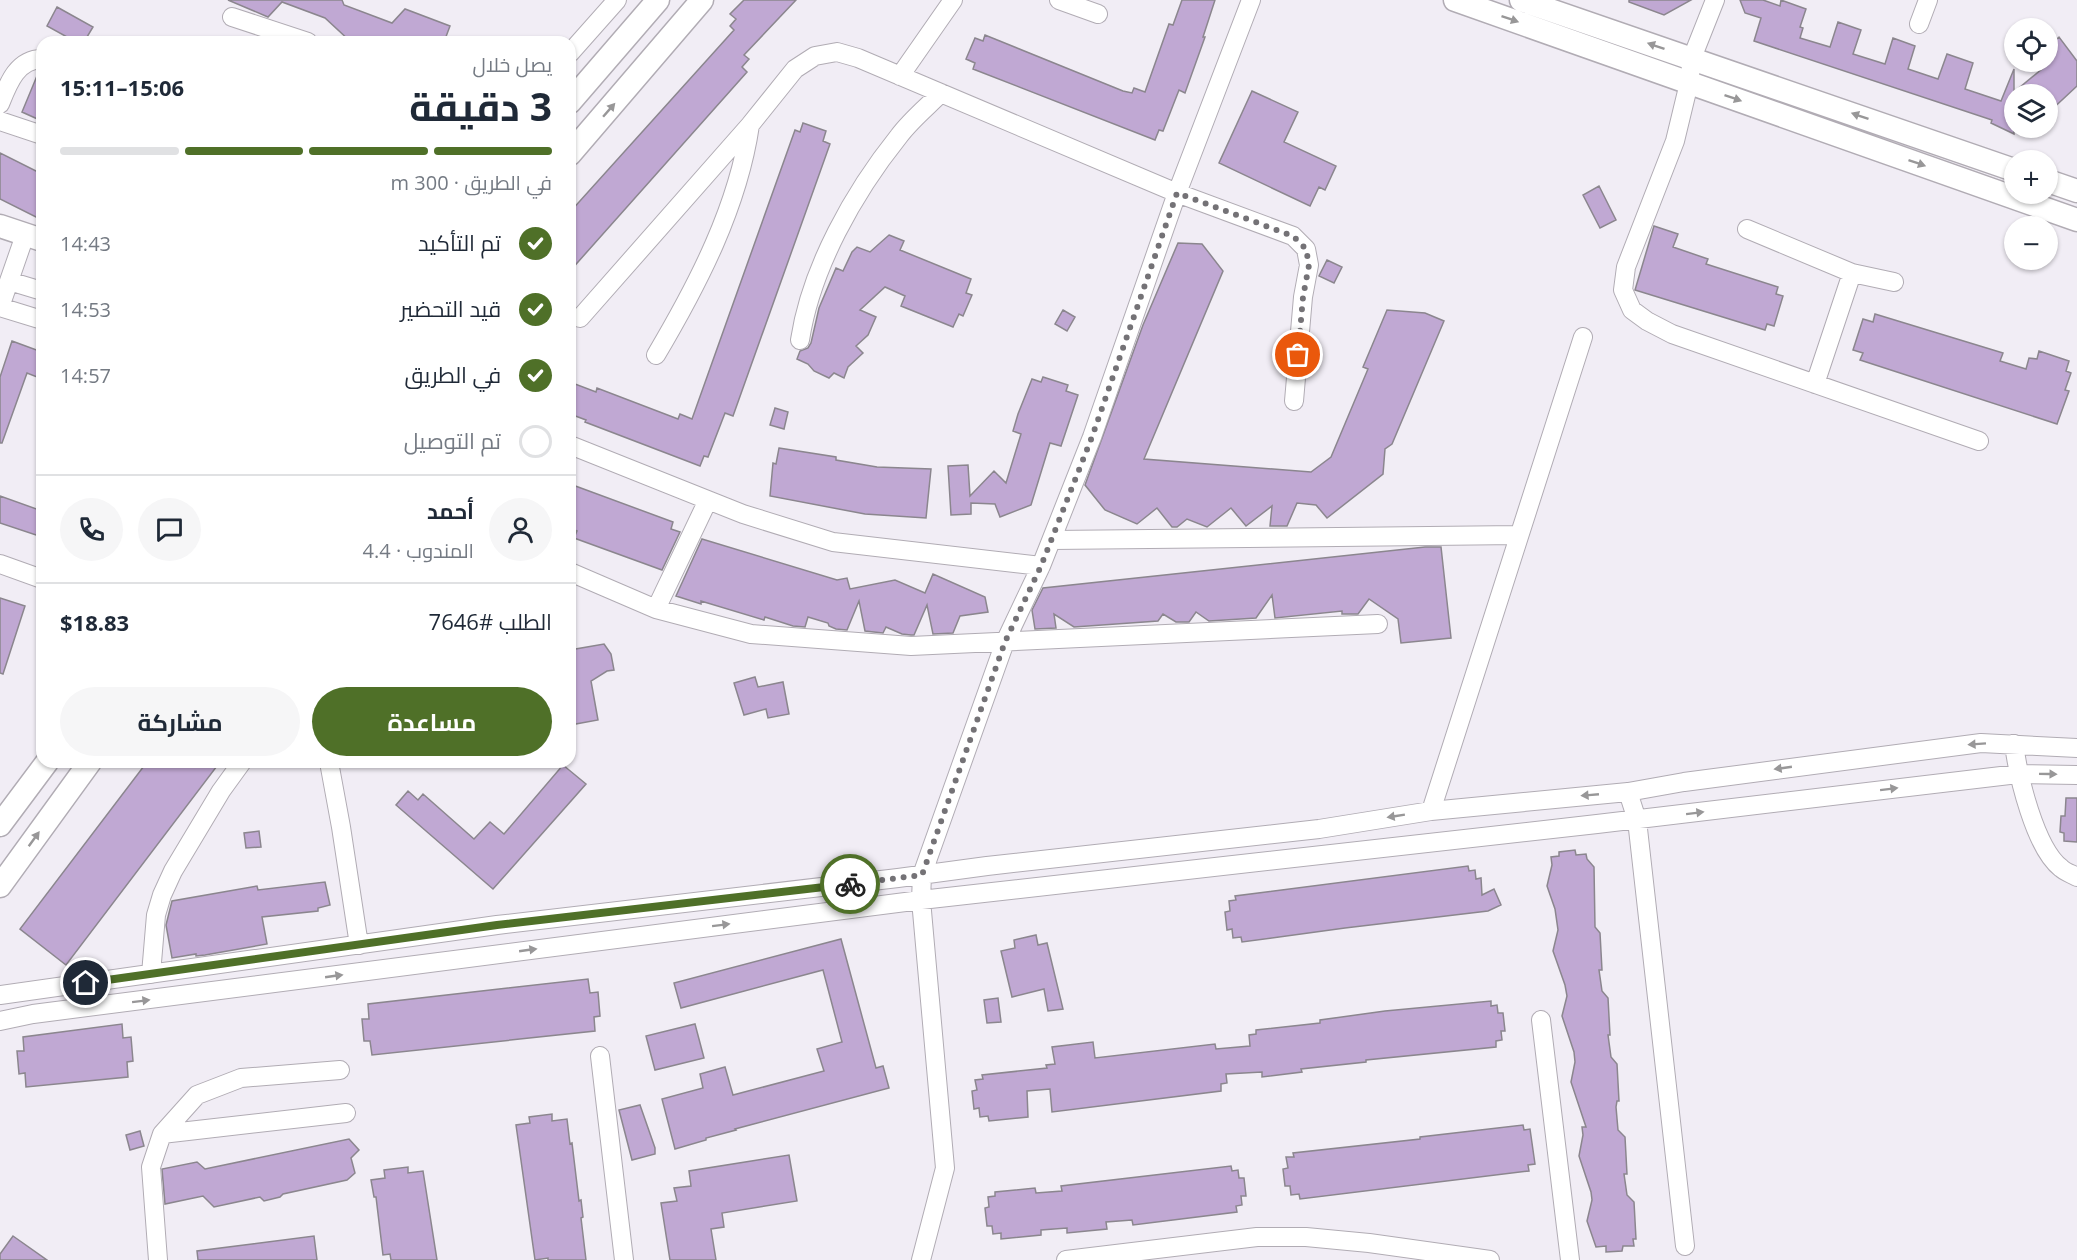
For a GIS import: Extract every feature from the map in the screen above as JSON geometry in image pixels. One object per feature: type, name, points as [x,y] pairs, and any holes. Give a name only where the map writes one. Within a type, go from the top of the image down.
[{"type":"main road","points":[[576,95],[658,0]]},
{"type":"main road","points":[[576,147],[702,0]]},
{"type":"main road","points":[[1455,0],[2077,220]]},
{"type":"main road","points":[[1521,0],[2004,167]]},
{"type":"main road","points":[[2058,184],[2077,191]]},
{"type":"main road","points":[[0,226],[33,238]]},
{"type":"main road","points":[[0,825],[43,768]]},
{"type":"main road","points":[[0,886],[86,768]]},
{"type":"street","points":[[576,46],[616,0]]},
{"type":"street","points":[[900,76],[953,0]]},
{"type":"street","points":[[1059,0],[1098,14]]},
{"type":"street","points":[[921,1260],[945,1168],[921,900],[922,875],[1005,642],[1041,566],[1092,437],[1177,193],[1251,0]]},
{"type":"street","points":[[1715,0],[1692,58],[1689,83],[1675,141],[1626,267],[1623,290],[1632,310],[1672,334],[1978,441]]},
{"type":"street","points":[[1919,24],[1928,0]]},
{"type":"street","points":[[232,17],[267,36]]},
{"type":"street","points":[[580,318],[750,125],[795,69],[815,56],[837,52],[858,57],[1177,193],[1293,236],[1306,249],[1309,265],[1303,297],[1294,401]]},
{"type":"street","points":[[0,104],[19,68],[27,61],[36,60]]},
{"type":"street","points":[[800,340],[802,322],[827,251],[867,179],[900,134],[941,93]]},
{"type":"street","points":[[0,121],[36,133]]},
{"type":"street","points":[[656,355],[687,302],[722,223],[746,152],[750,125]]},
{"type":"street","points":[[1747,229],[1851,273],[1894,282]]},
{"type":"street","points":[[33,238],[9,281],[0,307],[36,318]]},
{"type":"street","points":[[1815,384],[1851,273]]},
{"type":"street","points":[[9,281],[36,289]]},
{"type":"street","points":[[1431,811],[1583,337]]},
{"type":"street","points":[[576,447],[743,514],[833,542],[1041,566]]},
{"type":"street","points":[[656,609],[708,500]]},
{"type":"street","points":[[1052,540],[1519,535]]},
{"type":"street","points":[[0,564],[36,577]]},
{"type":"street","points":[[576,575],[656,609],[751,634],[911,646],[1378,624]]},
{"type":"street","points":[[0,995],[497,925],[1319,829],[1431,811],[1629,792],[1684,782],[1981,742],[2077,748]]},
{"type":"street","points":[[2014,744],[2018,774],[2039,839],[2060,868],[2077,877]]},
{"type":"street","points":[[151,974],[156,915],[162,895],[173,871],[221,791],[238,768]]},
{"type":"street","points":[[330,768],[359,945]]},
{"type":"street","points":[[0,1021],[45,1013],[921,900],[1637,820],[2018,774],[2077,775]]},
{"type":"street","points":[[1629,792],[1637,820],[1685,1246]]},
{"type":"street","points":[[1540,1020],[1570,1260]]},
{"type":"street","points":[[600,1056],[624,1260]]},
{"type":"street","points":[[158,1260],[152,1167],[162,1134],[197,1095],[241,1078],[340,1070]]},
{"type":"street","points":[[162,1134],[346,1113]]},
{"type":"street","points":[[1066,1260],[1257,1237],[1306,1237],[1369,1243],[1490,1260]]},
{"type":"building","points":[[228,0],[342,0],[344,5],[392,23],[405,9],[450,26],[446,36],[344,36],[325,18],[282,2],[268,17]]},
{"type":"building","points":[[744,0],[796,0],[744,55],[749,59],[742,67],[747,72],[576,264],[576,205],[734,30],[730,26],[736,19],[730,14]]},
{"type":"building","points":[[1182,0],[1215,0],[1203,37],[1205,37],[1185,93],[1179,90],[1163,131],[1159,130],[1155,140],[973,69],[975,63],[966,59],[975,38],[983,41],[985,35],[1123,91],[1132,93],[1134,88],[1145,92],[1169,24],[1173,25]]},
{"type":"building","points":[[1629,0],[1691,0],[1664,15],[1629,2]]},
{"type":"building","points":[[1740,0],[1763,0],[1780,6],[1781,0],[1806,9],[1800,27],[1803,28],[1800,38],[1830,47],[1838,22],[1861,30],[1853,54],[1885,64],[1893,38],[1915,46],[1908,69],[1938,79],[1947,54],[1973,63],[1965,89],[2001,101],[2004,94],[2004,129],[1991,123],[1992,120],[1754,41],[1761,18],[1745,13]]},
{"type":"building","points":[[57,7],[93,27],[88,36],[65,36],[47,26]]},
{"type":"building","points":[[2059,37],[2077,61],[2077,86],[2058,104],[2058,84],[2024,84],[2038,72],[2058,72]]},
{"type":"building","points":[[2013,72],[2014,84],[2008,84]]},
{"type":"building","points":[[36,78],[36,118],[22,112]]},
{"type":"building","points":[[1252,91],[1298,112],[1284,142],[1336,166],[1325,190],[1319,187],[1310,206],[1219,163]]},
{"type":"building","points":[[803,123],[826,131],[823,141],[830,144],[733,416],[725,413],[708,457],[704,456],[700,466],[585,422],[586,420],[576,416],[576,384],[596,392],[597,388],[678,419],[680,414],[692,419],[795,130],[800,132]]},
{"type":"building","points":[[0,153],[36,171],[36,217],[0,199]]},
{"type":"building","points":[[1599,186],[1616,220],[1600,228],[1583,195]]},
{"type":"building","points":[[1654,226],[1678,234],[1673,247],[1708,259],[1706,264],[1778,287],[1776,294],[1783,296],[1774,326],[1767,324],[1765,330],[1635,290]]},
{"type":"building","points":[[889,235],[904,241],[900,250],[971,279],[966,293],[972,295],[963,316],[959,314],[953,327],[901,306],[905,296],[885,287],[860,310],[876,317],[868,335],[856,346],[863,353],[848,367],[844,378],[834,373],[829,378],[814,371],[808,364],[797,359],[800,351],[808,348],[811,343],[819,308],[836,268],[843,271],[857,247],[870,252]]},
{"type":"building","points":[[1178,243],[1202,244],[1223,271],[1144,459],[1311,472],[1331,457],[1368,369],[1363,367],[1387,310],[1425,313],[1444,321],[1392,444],[1385,449],[1383,474],[1327,518],[1316,505],[1297,503],[1287,526],[1270,526],[1272,506],[1246,526],[1231,508],[1207,527],[1187,519],[1177,527],[1172,527],[1157,508],[1137,524],[1105,510],[1085,485],[1143,325]]},
{"type":"building","points":[[1327,260],[1342,267],[1334,283],[1319,276]]},
{"type":"building","points":[[1063,310],[1075,317],[1067,331],[1055,324]]},
{"type":"building","points":[[1875,314],[2003,353],[2000,361],[2026,369],[2029,358],[2037,359],[2039,351],[2069,361],[2066,371],[2071,373],[2065,390],[2069,391],[2057,424],[1860,360],[1863,353],[1853,350],[1863,319],[1873,322]]},
{"type":"building","points":[[12,341],[36,350],[36,377],[27,373],[2,443],[0,443],[0,377]]},
{"type":"building","points":[[1043,377],[1068,385],[1066,391],[1078,395],[1061,446],[1050,443],[1031,505],[1000,517],[995,504],[971,503],[971,514],[951,515],[948,466],[968,465],[970,496],[994,471],[1006,483],[1021,434],[1013,431],[1018,414],[1032,379],[1041,382]]},
{"type":"building","points":[[775,408],[788,412],[784,429],[770,425]]},
{"type":"building","points":[[779,448],[836,457],[836,460],[877,467],[931,469],[926,518],[865,514],[770,496],[773,463],[776,464]]},
{"type":"building","points":[[576,486],[673,522],[671,529],[680,532],[662,570],[576,539]]},
{"type":"building","points":[[0,496],[36,509],[36,535],[0,523]]},
{"type":"building","points":[[702,539],[837,580],[847,578],[850,589],[895,580],[925,593],[933,574],[985,597],[988,612],[960,616],[953,633],[933,634],[927,605],[914,635],[911,635],[886,627],[883,633],[865,631],[859,601],[847,630],[836,629],[828,623],[808,617],[805,627],[793,626],[765,617],[764,620],[701,601],[701,604],[676,596]]},
{"type":"building","points":[[1441,547],[1451,638],[1401,643],[1398,619],[1369,599],[1358,614],[1342,614],[1342,611],[1275,618],[1272,595],[1256,618],[1209,621],[1196,612],[1189,622],[1176,622],[1163,614],[1158,621],[1074,627],[1054,614],[1056,628],[1035,629],[1032,610],[1043,588]]},
{"type":"building","points":[[0,598],[25,606],[3,674],[0,673]]},
{"type":"building","points":[[604,644],[611,654],[614,670],[607,671],[591,681],[598,720],[576,724],[576,649]]},
{"type":"building","points":[[755,677],[758,687],[783,682],[789,714],[768,718],[766,709],[744,715],[734,683]]},
{"type":"building","points":[[142,768],[215,768],[66,965],[20,929]]},
{"type":"building","points":[[560,768],[567,768],[586,784],[493,889],[396,805],[408,791],[418,800],[423,794],[474,839],[490,822],[504,834]]},
{"type":"building","points":[[2066,798],[2077,798],[2077,842],[2064,841],[2064,833],[2060,832],[2061,816],[2065,816]]},
{"type":"building","points":[[259,831],[261,847],[246,848],[244,833]]},
{"type":"building","points":[[1575,850],[1576,855],[1586,854],[1594,867],[1595,927],[1600,933],[1602,970],[1599,970],[1602,991],[1608,998],[1610,1035],[1608,1035],[1611,1057],[1617,1064],[1618,1130],[1625,1137],[1627,1174],[1624,1174],[1627,1195],[1634,1202],[1636,1239],[1633,1239],[1634,1246],[1623,1246],[1622,1251],[1606,1252],[1606,1246],[1596,1247],[1587,1221],[1592,1200],[1579,1156],[1583,1135],[1582,1127],[1586,1127],[1571,1082],[1575,1062],[1574,1052],[1562,1016],[1567,996],[1553,951],[1558,930],[1555,909],[1547,886],[1552,865],[1551,857],[1559,856],[1559,852]]},
{"type":"building","points":[[1468,866],[1469,871],[1475,870],[1476,879],[1481,878],[1482,895],[1494,889],[1501,905],[1488,911],[1242,942],[1241,937],[1233,938],[1232,929],[1227,930],[1225,912],[1230,911],[1229,901],[1236,900],[1235,896]]},
{"type":"building","points":[[325,882],[330,905],[318,908],[318,911],[262,917],[267,944],[205,955],[196,956],[196,954],[172,958],[166,925],[172,901],[257,886],[258,890]]},
{"type":"building","points":[[1036,935],[1038,945],[1047,943],[1063,1009],[1048,1011],[1044,989],[1012,997],[1001,951],[1015,948],[1014,940]]},
{"type":"building","points":[[841,939],[876,1068],[883,1066],[889,1088],[735,1129],[675,1149],[662,1099],[703,1088],[700,1074],[725,1067],[733,1095],[824,1071],[817,1049],[842,1042],[823,970],[681,1008],[674,983]]},
{"type":"building","points":[[588,979],[590,993],[598,992],[600,1016],[594,1017],[595,1031],[372,1055],[370,1041],[364,1041],[362,1019],[369,1019],[368,1004]]},
{"type":"building","points":[[998,998],[1001,1022],[987,1023],[984,1000]]},
{"type":"building","points":[[1491,1001],[1491,1006],[1497,1005],[1498,1013],[1503,1013],[1505,1031],[1501,1031],[1502,1040],[1496,1041],[1496,1047],[1366,1060],[1366,1062],[1301,1069],[1302,1072],[1262,1077],[1262,1072],[1226,1074],[1227,1083],[1221,1084],[1221,1091],[1052,1112],[1050,1089],[1027,1091],[1028,1117],[989,1121],[988,1116],[980,1117],[979,1108],[974,1109],[972,1091],[977,1090],[975,1080],[983,1079],[982,1075],[1047,1068],[1046,1065],[1055,1064],[1052,1047],[1093,1042],[1095,1058],[1215,1044],[1216,1049],[1250,1046],[1249,1035],[1256,1034],[1256,1030],[1320,1023],[1320,1020],[1385,1011]]},
{"type":"building","points":[[122,1024],[123,1038],[131,1037],[133,1061],[127,1062],[128,1077],[26,1087],[25,1073],[19,1074],[17,1051],[24,1051],[23,1037]]},
{"type":"building","points":[[695,1024],[704,1058],[655,1070],[646,1036]]},
{"type":"building","points":[[640,1105],[655,1154],[632,1160],[619,1110]]},
{"type":"building","points":[[552,1114],[552,1121],[567,1119],[579,1201],[581,1200],[586,1260],[548,1260],[548,1258],[535,1260],[516,1125],[530,1123],[529,1117]]},
{"type":"building","points":[[1523,1125],[1524,1130],[1530,1129],[1535,1164],[1528,1165],[1529,1171],[1300,1199],[1299,1194],[1291,1195],[1290,1186],[1285,1186],[1283,1169],[1288,1168],[1286,1157],[1294,1157],[1293,1153]]},
{"type":"building","points":[[140,1131],[144,1146],[130,1150],[126,1135]]},
{"type":"building","points":[[349,1139],[359,1150],[351,1158],[355,1173],[347,1180],[283,1194],[264,1201],[260,1197],[214,1207],[203,1196],[165,1204],[162,1169],[197,1162],[205,1169]]},
{"type":"building","points":[[789,1155],[797,1201],[722,1213],[724,1227],[711,1229],[716,1260],[670,1260],[661,1203],[677,1201],[674,1188],[691,1186],[689,1171]]},
{"type":"building","points":[[1231,1166],[1232,1171],[1238,1170],[1239,1178],[1244,1178],[1246,1196],[1241,1196],[1242,1205],[1236,1206],[1237,1212],[1133,1225],[1132,1220],[1106,1222],[1107,1229],[1067,1233],[1067,1228],[1041,1230],[1041,1235],[1001,1239],[1001,1233],[993,1234],[992,1226],[987,1226],[985,1208],[989,1207],[988,1197],[995,1196],[995,1192],[1035,1188],[1036,1193],[1062,1191],[1061,1186]]},
{"type":"building","points":[[408,1167],[408,1173],[423,1171],[437,1260],[391,1260],[390,1254],[383,1255],[376,1197],[374,1197],[371,1180],[385,1178],[384,1170]]},
{"type":"building","points":[[13,1236],[47,1260],[0,1260],[0,1254]]},
{"type":"building","points":[[314,1236],[317,1260],[198,1260],[197,1251]]},
{"type":"way so far","points":[[850,884],[922,875],[1005,642],[1041,566],[1092,437],[1177,193],[1293,236],[1306,249],[1309,265],[1303,297],[1298,355]]},
{"type":"route","points":[[86,983],[497,925],[850,884]]}]
